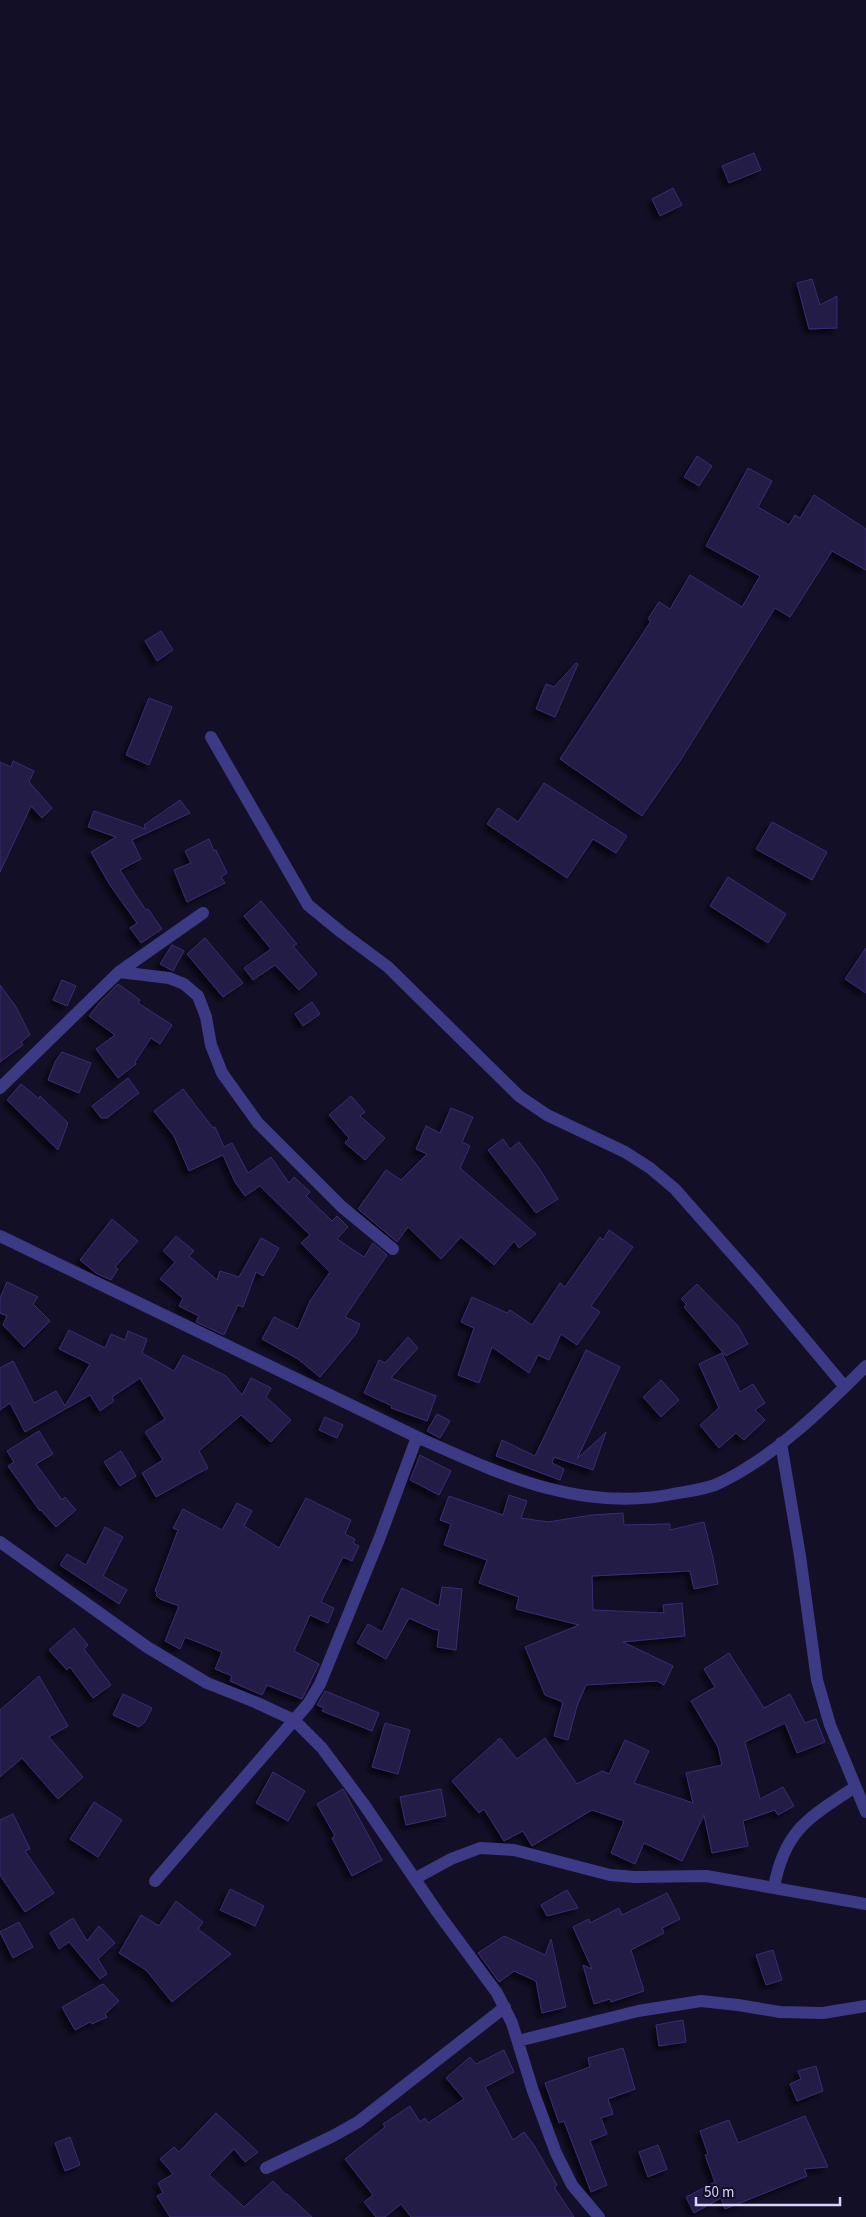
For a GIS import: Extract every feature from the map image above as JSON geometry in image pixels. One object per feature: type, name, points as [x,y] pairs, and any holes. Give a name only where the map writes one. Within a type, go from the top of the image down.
[{"type":"street","points":[[211,738],[308,905],[340,932],[388,967],[519,1096],[547,1115],[625,1152],[650,1168],[675,1189],[758,1283],[845,1387]]},
{"type":"street","points":[[0,1088],[119,972],[203,913]]},
{"type":"street","points":[[119,972],[169,978],[184,984],[198,996],[206,1017],[210,1044],[222,1073],[258,1123],[342,1207],[393,1249]]},
{"type":"street","points":[[0,1236],[417,1437],[486,1468],[550,1490],[588,1498],[619,1500],[666,1496],[713,1486],[744,1470],[781,1443],[866,1366]]},
{"type":"street","points":[[155,1880],[308,1704],[320,1684],[380,1537],[417,1437]]},
{"type":"street","points":[[781,1443],[800,1556],[817,1680],[830,1725],[866,1812]]},
{"type":"street","points":[[0,1542],[147,1647],[207,1683],[294,1720],[322,1748],[416,1878],[438,1913],[485,1974],[504,2007],[518,2041],[533,2091],[556,2153],[572,2185],[599,2217]]},
{"type":"street","points":[[774,1887],[778,1864],[786,1845],[797,1830],[812,1815],[855,1786]]},
{"type":"street","points":[[416,1878],[451,1859],[480,1848],[514,1850],[610,1875],[636,1877],[706,1876],[866,1904]]},
{"type":"street","points":[[518,2041],[638,2012],[693,2002],[738,2005],[780,2012],[823,2013],[866,2006]]},
{"type":"street","points":[[266,2168],[358,2122],[504,2007]]},
{"type":"building","points":[[754,153],[761,170],[729,183],[722,166]]},
{"type":"building","points":[[673,188],[682,205],[660,216],[652,199]]},
{"type":"building","points":[[812,279],[820,305],[837,296],[837,328],[809,329],[797,283]]},
{"type":"building","points":[[697,456],[712,466],[699,486],[684,477]]},
{"type":"building","points":[[748,468],[772,481],[758,507],[789,525],[795,515],[800,518],[814,495],[866,529],[866,570],[832,551],[790,617],[775,608],[680,761],[642,816],[560,759],[651,621],[648,619],[659,602],[670,609],[690,575],[742,607],[760,576],[706,546]]},
{"type":"building","points":[[161,631],[173,650],[157,661],[145,641]]},
{"type":"building","points":[[576,663],[578,664],[555,717],[536,709],[546,684],[554,687]]},
{"type":"building","points":[[149,698],[172,707],[149,765],[126,755]]},
{"type":"building","points":[[13,761],[34,771],[29,782],[52,808],[42,818],[31,806],[0,872],[0,762],[11,767]]},
{"type":"building","points":[[544,783],[627,836],[616,853],[593,839],[567,878],[487,824],[498,808],[518,822]]},
{"type":"building","points":[[180,800],[190,813],[132,840],[141,859],[120,870],[146,910],[148,909],[162,929],[141,943],[130,928],[137,923],[110,885],[91,852],[116,837],[88,827],[94,811],[146,829],[144,825]]},
{"type":"building","points":[[772,822],[827,852],[812,880],[756,849]]},
{"type":"building","points":[[209,839],[227,873],[221,877],[225,883],[187,902],[174,870],[191,863],[185,851]]},
{"type":"building","points":[[728,877],[786,914],[768,943],[710,906]]},
{"type":"building","points":[[261,901],[297,944],[293,946],[317,974],[299,990],[275,965],[253,980],[244,968],[271,949],[244,916]]},
{"type":"building","points":[[205,938],[243,983],[223,997],[187,954]]},
{"type":"building","points":[[172,945],[184,951],[173,971],[160,964]]},
{"type":"building","points":[[866,948],[866,993],[845,979]]},
{"type":"building","points":[[62,980],[76,986],[67,1006],[53,1000]]},
{"type":"building","points":[[118,984],[140,1000],[138,1003],[172,1025],[160,1044],[151,1038],[135,1062],[136,1064],[118,1078],[96,1049],[115,1035],[89,1016]]},
{"type":"building","points":[[0,985],[16,1007],[30,1035],[21,1042],[23,1045],[0,1062]]},
{"type":"building","points":[[312,1002],[320,1014],[303,1026],[295,1014]]},
{"type":"building","points":[[62,1052],[91,1063],[79,1093],[48,1080],[55,1062]]},
{"type":"building","points":[[128,1078],[139,1093],[107,1118],[101,1118],[92,1106]]},
{"type":"building","points":[[21,1084],[39,1099],[40,1096],[68,1123],[58,1150],[7,1100]]},
{"type":"building","points":[[183,1089],[213,1128],[215,1127],[224,1147],[232,1143],[248,1173],[271,1157],[289,1183],[294,1177],[310,1192],[306,1196],[332,1221],[337,1216],[348,1227],[337,1239],[364,1257],[373,1243],[387,1255],[345,1317],[360,1324],[356,1334],[320,1377],[298,1359],[262,1339],[274,1317],[298,1329],[310,1301],[330,1272],[301,1243],[310,1235],[260,1186],[245,1196],[235,1182],[223,1155],[189,1171],[174,1136],[154,1111]]},
{"type":"building","points":[[351,1096],[365,1112],[360,1116],[385,1138],[365,1160],[345,1143],[349,1138],[329,1115]]},
{"type":"building","points":[[451,1108],[473,1117],[462,1142],[470,1146],[460,1168],[536,1234],[519,1248],[514,1241],[494,1265],[461,1237],[441,1259],[408,1227],[397,1242],[358,1209],[386,1170],[401,1180],[427,1154],[416,1149],[426,1126],[440,1133]]},
{"type":"building","points":[[503,1139],[510,1149],[519,1142],[539,1168],[558,1199],[536,1213],[488,1150]]},
{"type":"building","points":[[112,1219],[138,1241],[115,1267],[118,1269],[111,1280],[96,1273],[80,1260]]},
{"type":"building","points":[[609,1230],[633,1247],[591,1306],[600,1312],[577,1345],[561,1334],[549,1360],[538,1355],[529,1373],[492,1347],[479,1383],[458,1375],[474,1328],[461,1322],[472,1297],[507,1313],[510,1310],[532,1325],[560,1283],[565,1287],[600,1237],[603,1240]]},
{"type":"building","points":[[176,1236],[194,1251],[189,1256],[217,1280],[220,1271],[239,1277],[261,1238],[279,1248],[263,1276],[256,1272],[243,1307],[238,1305],[224,1335],[196,1322],[199,1316],[179,1306],[183,1298],[160,1279],[175,1262],[163,1251]]},
{"type":"building","points":[[7,1282],[38,1297],[33,1304],[50,1321],[24,1347],[3,1325],[7,1316],[0,1313],[0,1298]]},
{"type":"building","points":[[697,1284],[738,1326],[748,1344],[726,1356],[684,1307],[687,1305],[681,1299]]},
{"type":"building","points":[[69,1330],[105,1348],[111,1334],[125,1340],[128,1331],[147,1339],[142,1353],[174,1371],[183,1355],[226,1376],[242,1395],[251,1378],[271,1388],[266,1397],[291,1420],[271,1442],[241,1415],[199,1451],[208,1468],[156,1497],[142,1473],[163,1460],[145,1432],[165,1419],[140,1378],[112,1397],[114,1401],[100,1411],[90,1395],[25,1432],[10,1403],[0,1410],[0,1368],[13,1361],[34,1403],[56,1391],[65,1406],[90,1364],[59,1349]]},
{"type":"building","points":[[408,1337],[418,1348],[391,1378],[436,1396],[427,1421],[391,1408],[392,1406],[364,1393],[379,1360],[385,1363]]},
{"type":"building","points":[[586,1350],[620,1367],[577,1459],[606,1432],[593,1470],[554,1457],[552,1463],[564,1469],[560,1480],[496,1456],[502,1440],[535,1456]]},
{"type":"building","points":[[722,1353],[740,1392],[753,1384],[765,1403],[755,1410],[765,1420],[744,1440],[736,1433],[719,1448],[700,1425],[719,1408],[699,1364]]},
{"type":"building","points":[[661,1380],[679,1400],[661,1417],[643,1397]]},
{"type":"building","points":[[437,1414],[450,1421],[440,1438],[427,1431]]},
{"type":"building","points":[[325,1417],[343,1425],[337,1438],[319,1430]]},
{"type":"building","points":[[39,1431],[53,1454],[36,1464],[62,1500],[65,1497],[76,1510],[56,1527],[40,1511],[8,1466],[14,1462],[7,1451]]},
{"type":"building","points":[[121,1451],[136,1476],[120,1486],[104,1462]]},
{"type":"building","points":[[420,1455],[451,1471],[439,1495],[410,1480]]},
{"type":"building","points":[[509,1495],[527,1501],[521,1518],[548,1522],[592,1515],[623,1513],[624,1525],[670,1524],[670,1530],[704,1522],[713,1558],[718,1584],[694,1589],[690,1571],[592,1576],[593,1610],[664,1613],[663,1605],[682,1603],[685,1636],[623,1642],[673,1666],[664,1685],[657,1681],[586,1685],[577,1706],[568,1740],[554,1736],[563,1702],[545,1695],[525,1647],[579,1625],[516,1609],[519,1597],[479,1583],[487,1560],[444,1545],[451,1524],[440,1520],[449,1496],[503,1515]]},
{"type":"building","points":[[306,1498],[351,1520],[345,1534],[355,1539],[353,1543],[359,1546],[352,1561],[343,1557],[321,1602],[334,1608],[328,1623],[310,1615],[294,1651],[319,1664],[302,1699],[267,1685],[262,1695],[230,1681],[232,1676],[215,1669],[222,1652],[185,1637],[180,1649],[165,1641],[179,1606],[160,1599],[155,1591],[178,1530],[173,1528],[183,1509],[222,1530],[237,1503],[252,1511],[244,1526],[279,1548]]},
{"type":"building","points":[[105,1527],[123,1537],[103,1576],[127,1590],[119,1604],[60,1565],[67,1554],[86,1565]]},
{"type":"building","points":[[442,1587],[462,1589],[456,1650],[437,1647],[439,1630],[409,1618],[386,1659],[357,1643],[368,1624],[382,1632],[402,1588],[439,1606]]},
{"type":"building","points":[[74,1628],[88,1645],[84,1649],[111,1685],[93,1698],[70,1667],[67,1670],[49,1650]]},
{"type":"building","points":[[729,1653],[764,1708],[790,1694],[805,1723],[816,1719],[825,1742],[797,1753],[785,1723],[745,1742],[760,1799],[783,1787],[794,1806],[778,1815],[775,1810],[743,1821],[748,1846],[712,1853],[704,1815],[682,1861],[644,1843],[635,1864],[611,1853],[624,1821],[592,1810],[532,1846],[523,1831],[504,1841],[484,1809],[479,1813],[452,1781],[500,1738],[517,1759],[545,1738],[577,1784],[602,1771],[609,1774],[625,1740],[649,1751],[634,1783],[693,1803],[686,1773],[722,1765],[718,1747],[691,1701],[715,1687],[704,1669]]},
{"type":"building","points":[[39,1676],[68,1726],[49,1737],[83,1777],[58,1799],[22,1758],[0,1777],[0,1710]]},
{"type":"building","points":[[325,1691],[379,1713],[372,1731],[322,1711],[324,1708],[317,1705]]},
{"type":"building","points":[[123,1694],[152,1708],[145,1722],[139,1727],[113,1715]]},
{"type":"building","points":[[385,1723],[410,1730],[398,1774],[372,1767]]},
{"type":"building","points":[[273,1772],[305,1791],[288,1821],[256,1803]]},
{"type":"building","points":[[343,1789],[382,1860],[352,1876],[332,1838],[335,1836],[317,1804]]},
{"type":"building","points":[[441,1789],[446,1816],[406,1825],[400,1797]]},
{"type":"building","points":[[94,1802],[122,1820],[98,1857],[70,1839]]},
{"type":"building","points":[[13,1814],[30,1849],[25,1851],[54,1893],[25,1912],[0,1875],[0,1820]]},
{"type":"building","points":[[230,1889],[264,1906],[255,1926],[220,1910]]},
{"type":"building","points":[[567,1890],[578,1908],[547,1916],[541,1905]]},
{"type":"building","points":[[667,1893],[680,1919],[662,1928],[664,1933],[631,1950],[644,1991],[611,2002],[610,1999],[594,2004],[583,1965],[592,1969],[573,1927],[589,1919],[590,1923],[619,1908],[622,1915]]},
{"type":"building","points":[[176,1901],[203,1922],[198,1929],[231,1954],[172,2002],[146,1970],[119,1953],[141,1915],[159,1926]]},
{"type":"building","points":[[73,1918],[87,1941],[99,1926],[115,1943],[98,1959],[107,1974],[100,1979],[69,1942],[59,1949],[50,1933]]},
{"type":"building","points":[[19,1922],[33,1947],[13,1958],[0,1932]]},
{"type":"building","points":[[504,1936],[545,1955],[551,1939],[566,2007],[542,2013],[536,1981],[514,1971],[499,1982],[478,1953]]},
{"type":"building","points":[[773,1950],[782,1980],[766,1985],[756,1955]]},
{"type":"building","points":[[103,1984],[119,2001],[105,2014],[107,2017],[92,2024],[90,2022],[75,2030],[62,2007]]},
{"type":"building","points":[[683,2020],[686,2042],[659,2046],[656,2025]]},
{"type":"building","points":[[623,2048],[635,2089],[608,2099],[613,2114],[601,2118],[607,2134],[590,2141],[607,2185],[591,2192],[564,2121],[559,2123],[545,2083],[590,2067],[588,2058]]},
{"type":"building","points":[[504,2050],[514,2072],[485,2087],[513,2140],[524,2132],[534,2145],[557,2185],[554,2187],[574,2217],[411,2217],[401,2204],[385,2217],[376,2217],[364,2202],[373,2195],[345,2159],[385,2127],[383,2124],[410,2106],[420,2122],[425,2118],[428,2123],[464,2099],[446,2078],[470,2057],[476,2064]]},
{"type":"building","points":[[816,2066],[823,2091],[797,2101],[790,2084],[801,2079],[798,2071]]},
{"type":"building","points":[[216,2113],[258,2152],[245,2162],[234,2149],[209,2175],[244,2207],[273,2181],[312,2217],[170,2217],[157,2196],[163,2193],[158,2183],[173,2174],[160,2159],[174,2147],[179,2152]]},
{"type":"building","points":[[805,2116],[828,2167],[804,2169],[807,2176],[725,2209],[721,2198],[694,2213],[686,2197],[715,2182],[705,2155],[708,2154],[700,2131],[729,2120],[738,2143]]},
{"type":"building","points":[[70,2137],[80,2165],[65,2171],[55,2143]]},
{"type":"building","points":[[658,2145],[667,2169],[648,2177],[639,2152]]}]
